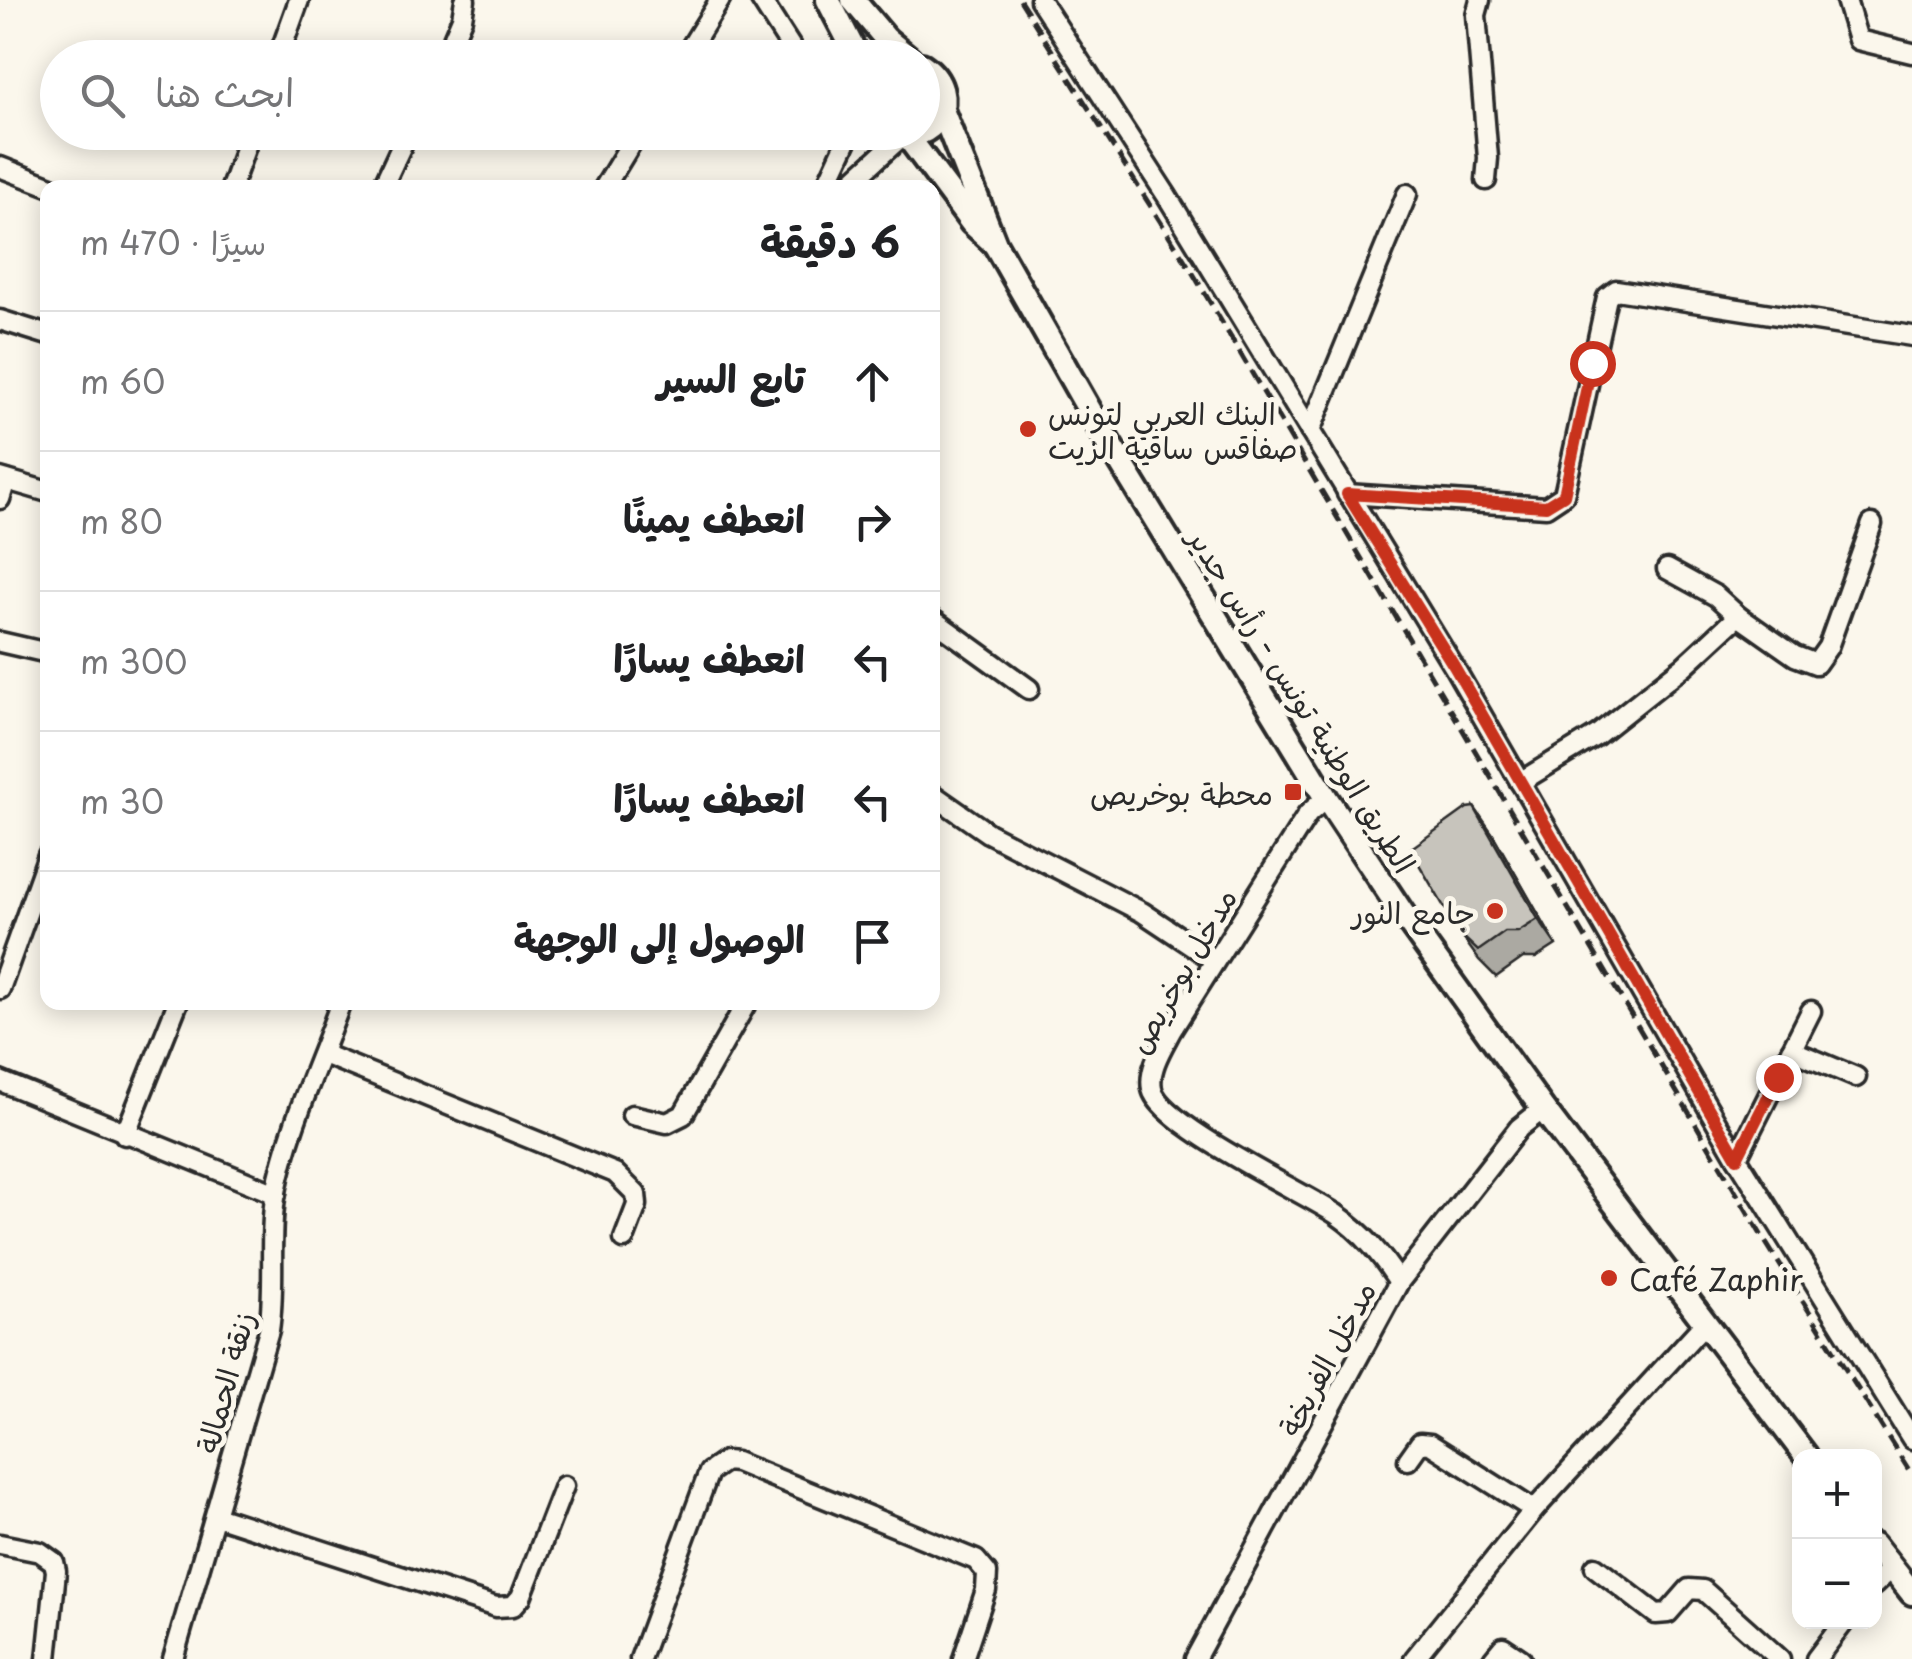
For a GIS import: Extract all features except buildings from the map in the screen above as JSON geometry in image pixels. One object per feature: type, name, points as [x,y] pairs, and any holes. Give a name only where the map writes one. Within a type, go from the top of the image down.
[{"type":"main road","points":[[828,0],[849,40]]},
{"type":"main road","points":[[853,0],[887,40]]},
{"type":"main road","name":"الطريق الوطنية تونس - رأس جدير","points":[[940,84],[942,110],[996,244],[1099,427],[1326,798],[1403,914],[1543,1108],[1801,1449]]},
{"type":"main road","name":"الطريق الوطنية تونس - رأس جدير","points":[[911,150],[936,180]]},
{"type":"main road","name":"الطريق الوطنية تونس - رأس جدير","points":[[940,185],[996,244]]},
{"type":"main road","points":[[1882,1555],[1912,1593]]},
{"type":"street","points":[[285,40],[300,0]]},
{"type":"street","points":[[452,40],[465,0]]},
{"type":"street","points":[[695,40],[720,0]]},
{"type":"street","points":[[760,0],[786,40]]},
{"type":"street","points":[[1040,0],[1167,196],[1454,666],[1737,1158],[1912,1439]]},
{"type":"street","points":[[1480,0],[1476,15],[1488,158],[1486,180]]},
{"type":"street","points":[[1846,0],[1858,40],[1912,53]]},
{"type":"street","points":[[234,180],[245,150]]},
{"type":"street","points":[[386,180],[400,150]]},
{"type":"street","points":[[609,180],[627,150]]},
{"type":"street","points":[[829,180],[842,150]]},
{"type":"street","points":[[854,180],[885,150]]},
{"type":"street","points":[[0,166],[40,182]]},
{"type":"street","points":[[1310,431],[1407,194]]},
{"type":"street","points":[[1347,494],[1546,506],[1564,495],[1608,297],[1616,290],[1912,336]]},
{"type":"street","points":[[0,320],[40,332]]},
{"type":"street","points":[[0,499],[3,478],[40,490]]},
{"type":"street","points":[[1668,569],[1716,596],[1795,656],[1816,664],[1828,646],[1872,524]]},
{"type":"street","points":[[1520,782],[1596,736],[1684,666],[1738,616]]},
{"type":"street","points":[[940,626],[1029,690]]},
{"type":"street","points":[[0,642],[40,652]]},
{"type":"street","name":"مدخل بوخريص","points":[[1326,798],[1308,814],[1160,1052],[1152,1078],[1154,1097],[1209,1140],[1347,1223],[1380,1252],[1398,1282]]},
{"type":"street","points":[[940,800],[988,833],[1142,912],[1214,960]]},
{"type":"street","points":[[0,989],[40,877]]},
{"type":"street","points":[[125,1134],[175,1010]]},
{"type":"street","name":"زنقة الحمالة","points":[[173,1659],[269,1330],[276,1194],[295,1128],[338,1010]]},
{"type":"street","points":[[632,1115],[667,1123],[683,1115],[742,1010]]},
{"type":"street","points":[[1737,1158],[1811,1011]]},
{"type":"street","points":[[1792,1050],[1856,1076]]},
{"type":"street","points":[[323,1054],[614,1172],[636,1194],[624,1239]]},
{"type":"street","points":[[0,1081],[276,1194]]},
{"type":"street","name":"مدخل الفريخة","points":[[1196,1659],[1398,1282],[1519,1128],[1543,1108]]},
{"type":"street","points":[[1414,1659],[1534,1510],[1704,1324]]},
{"type":"street","points":[[1408,1460],[1420,1443],[1430,1444],[1534,1510]]},
{"type":"street","points":[[640,1659],[709,1472],[725,1461],[752,1468],[976,1560],[987,1572],[986,1590],[963,1659]]},
{"type":"street","points":[[216,1516],[496,1608],[506,1608],[520,1597],[564,1486]]},
{"type":"street","points":[[0,1544],[40,1552],[54,1562],[46,1659]]},
{"type":"street","points":[[1595,1567],[1656,1614],[1668,1612],[1689,1589],[1703,1590],[1780,1659]]},
{"type":"street","points":[[1882,1577],[1892,1568]]},
{"type":"street","points":[[1816,1659],[1839,1629]]},
{"type":"street","points":[[1493,1659],[1503,1648],[1521,1659]]},
{"type":"railway","points":[[1020,0],[1191,270],[1763,1238],[1912,1475]]},
{"type":"place","name":"البنك العربي لتونس صفاقس ساقية الزيت","points":[[1028,429]]},
{"type":"place","name":"محطة بوخريص","points":[[1293,792]]},
{"type":"place","name":"جامع النور","points":[[1495,911]]},
{"type":"place","name":"Café Zaphir","points":[[1609,1278]]},
{"type":"route","points":[[1592,363],[1564,495],[1546,506],[1347,494],[1454,666],[1737,1158],[1778,1077]]}]
